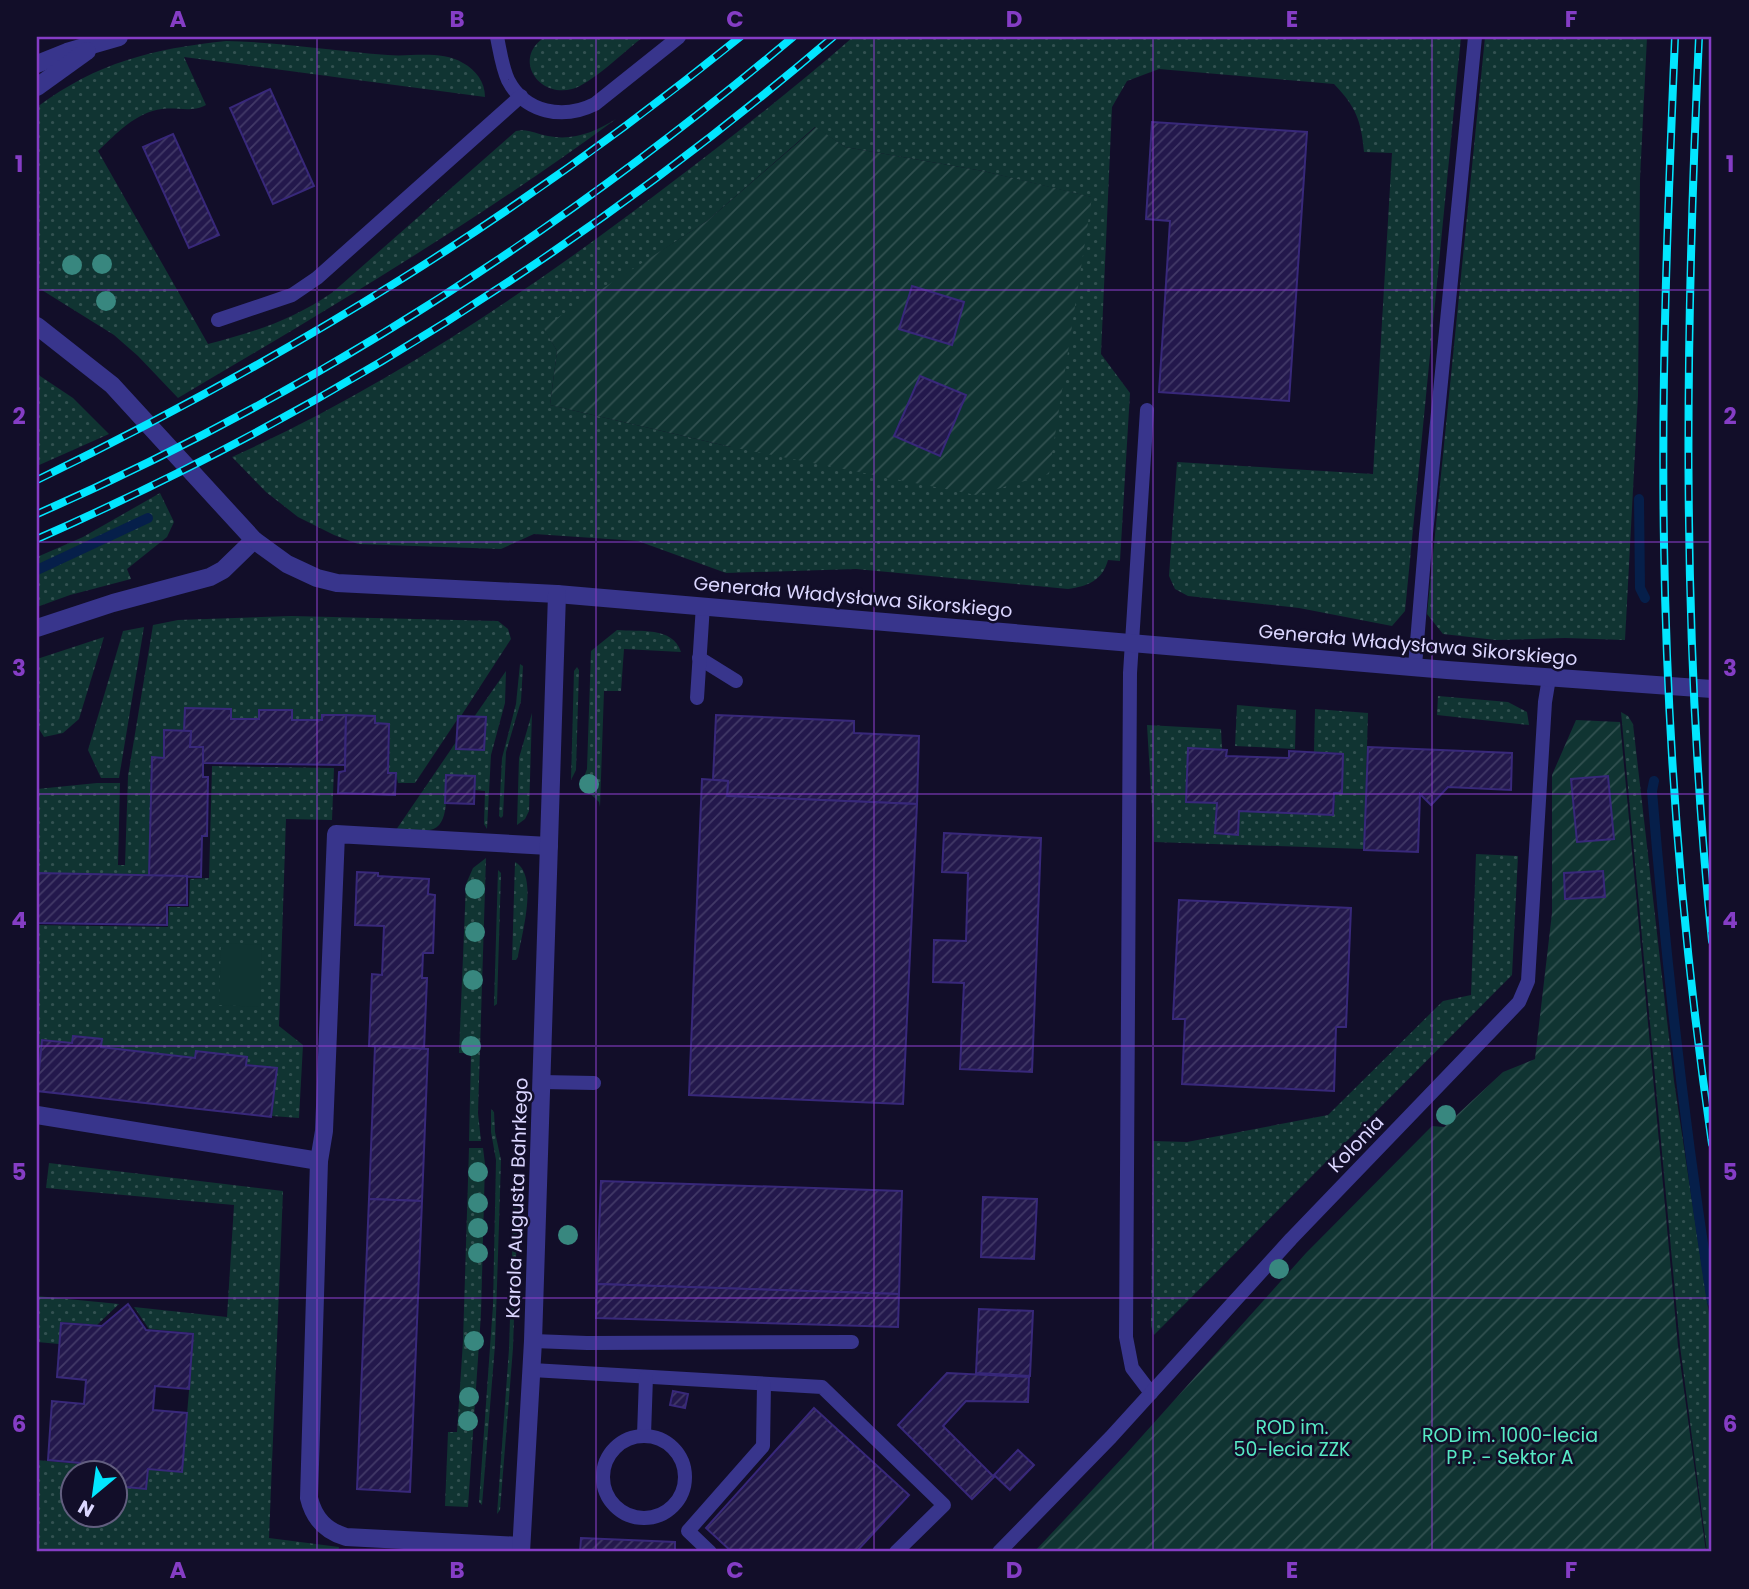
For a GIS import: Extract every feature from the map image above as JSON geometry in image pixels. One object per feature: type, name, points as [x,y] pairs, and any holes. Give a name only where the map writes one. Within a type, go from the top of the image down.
[{"type":"street","points":[[37,64],[119,37]]},
{"type":"street","points":[[37,87],[99,43]]},
{"type":"street","name":"Generała Władysława Sikorskiego","points":[[37,326],[101,374],[254,540],[287,564],[317,578],[337,583],[557,594],[703,605],[1549,678],[1712,689]]},
{"type":"street","name":"Generała Władysława Sikorskiego","points":[[37,338],[78,358]]},
{"type":"street","points":[[37,628],[82,612],[209,577],[223,570],[254,540]]},
{"type":"street","name":"Karola Augusta Bahrkego","points":[[521,1549],[532,1370],[557,594]]},
{"type":"street","points":[[521,1549],[346,1537],[332,1532],[312,1511],[309,1498],[319,1161],[324,1131],[336,834],[549,846]]},
{"type":"street","points":[[37,1115],[319,1161]]},
{"type":"lane","points":[[497,37],[505,73],[521,96],[536,107],[553,113],[572,113],[587,108],[679,37]]},
{"type":"lane","points":[[1415,666],[1475,37]]},
{"type":"lane","points":[[218,320],[292,295],[317,278],[521,96]]},
{"type":"lane","points":[[1147,410],[1130,673],[1126,1337],[1132,1368],[1152,1393]]},
{"type":"lane","points":[[697,698],[703,605]]},
{"type":"lane","points":[[699,658],[736,681]]},
{"type":"lane","name":"Kolonia","points":[[999,1552],[1152,1393],[1291,1238],[1519,1002],[1528,981],[1545,702],[1549,678]]},
{"type":"lane","points":[[542,1082],[594,1083]]},
{"type":"lane","points":[[533,1341],[852,1342]]},
{"type":"lane","points":[[532,1370],[822,1387],[944,1505],[896,1552]]},
{"type":"lane","points":[[644,1435],[646,1377]]},
{"type":"lane","points":[[710,1552],[688,1531],[763,1446],[764,1384]]},
{"type":"lane","points":[[644,1435],[665,1441],[680,1457],[685,1477],[679,1499],[664,1514],[643,1519],[622,1513],[607,1497],[602,1476],[607,1455],[623,1440],[644,1435]]},
{"type":"green space","points":[[545,37],[643,37],[588,81],[572,89],[560,90],[549,88],[540,82],[530,65],[535,46]]},
{"type":"green space","points":[[853,37],[1461,37],[1405,611],[1392,626],[1299,608],[1188,596],[1175,589],[1169,576],[1177,462],[1373,474],[1392,153],[1364,152],[1356,115],[1348,100],[1334,84],[1159,69],[1127,81],[1112,107],[1101,354],[1130,393],[1120,561],[1108,560],[1098,578],[1082,586],[1068,589],[856,569],[726,573],[638,541],[534,534],[501,549],[358,544],[298,517],[266,492],[232,457],[348,399],[514,297],[620,222],[764,112]],"holes":[[[815,127],[845,147],[983,171],[1091,197],[731,447],[550,405],[557,351],[544,328],[707,221]]]},
{"type":"green space","points":[[1485,37],[1647,37],[1640,179],[1638,396],[1625,640],[1496,640],[1443,634],[1427,614]]},
{"type":"green space","points":[[226,41],[388,55],[445,57],[463,63],[476,73],[485,97],[184,57],[206,105],[190,109],[162,109],[144,114],[98,151],[208,344],[273,324],[333,292],[516,131],[557,137],[575,136],[600,128],[616,119],[455,229],[178,398],[114,335],[37,287],[37,107],[104,68],[174,48]]},
{"type":"green space","points":[[816,127],[845,147],[983,171],[1092,197],[1049,474],[976,495],[731,447],[550,405],[557,351],[543,327],[707,221]]},
{"type":"green space","points":[[37,374],[73,398],[109,434],[37,466]]},
{"type":"green space","points":[[160,493],[174,522],[167,537],[127,569],[131,579],[37,607],[37,557],[83,537]]},
{"type":"green space","points":[[291,616],[498,621],[508,629],[511,639],[415,783],[398,783],[396,773],[389,772],[390,724],[375,723],[374,716],[323,715],[322,720],[292,720],[292,710],[260,710],[259,719],[231,719],[231,709],[185,708],[184,731],[164,730],[164,758],[151,758],[149,875],[37,873],[37,789],[97,783],[120,783],[118,865],[125,865],[128,776],[153,625],[178,620]]},
{"type":"green space","points":[[144,627],[119,778],[101,778],[88,750],[123,631]]},
{"type":"green space","points":[[617,630],[663,634],[677,644],[681,652],[624,649],[621,691],[604,691],[600,807],[599,802],[581,785],[587,769],[591,651]]},
{"type":"green space","points":[[104,637],[79,719],[63,733],[44,737],[37,726],[37,659]]},
{"type":"green space","points":[[520,664],[523,666],[521,701],[506,752],[501,818],[502,758],[516,704]]},
{"type":"green space","points":[[577,667],[576,770],[571,780],[574,671]]},
{"type":"green space","points":[[506,671],[505,703],[491,755],[487,829],[484,824],[485,791],[475,790],[475,776],[447,775],[444,815],[437,827],[422,831],[396,830],[456,742],[457,749],[484,750],[485,718],[474,717]]},
{"type":"green space","points":[[1438,696],[1508,702],[1527,712],[1529,725],[1437,715]]},
{"type":"green space","points":[[1237,705],[1296,710],[1295,749],[1235,746]]},
{"type":"green space","points":[[1315,709],[1368,713],[1364,849],[1154,842],[1147,725],[1221,729],[1222,749],[1188,748],[1185,801],[1216,803],[1215,834],[1238,835],[1240,811],[1334,815],[1335,793],[1342,794],[1344,753],[1314,752]]},
{"type":"green space","points":[[1621,712],[1628,716],[1633,724],[1674,1081],[1712,1334],[1712,1552],[1707,1552],[1680,1346]]},
{"type":"green space","points":[[532,713],[529,811],[525,819],[517,825],[519,758]]},
{"type":"green space","points":[[1576,720],[1620,722],[1678,1346],[1706,1552],[1034,1552],[1126,1454],[1306,1253],[1432,1126],[1444,1127],[1503,1072],[1535,1059],[1552,913],[1552,775]]},
{"type":"green space","points":[[212,766],[334,768],[332,820],[286,819],[279,1026],[303,1045],[299,1118],[272,1116],[277,1068],[247,1064],[247,1057],[196,1051],[195,1058],[101,1047],[102,1039],[73,1035],[72,1043],[42,1039],[37,1080],[37,925],[168,927],[169,907],[189,907],[190,879],[209,878]]},
{"type":"green space","points":[[1476,854],[1518,856],[1512,975],[1154,1335],[1151,1326],[1153,1141],[1187,1142],[1328,1115],[1443,1001],[1471,995]]},
{"type":"green space","points":[[486,858],[478,1113],[481,1141],[469,1141],[471,1053],[459,1053],[466,884],[473,868]]},
{"type":"green space","points":[[515,862],[522,869],[528,892],[518,957],[512,960]]},
{"type":"green space","points":[[498,870],[501,873],[497,1004],[494,1006]]},
{"type":"green space","points":[[221,943],[262,945],[260,1007],[219,1005]]},
{"type":"green space","points":[[491,1109],[494,1112],[501,1160],[495,1345],[482,1505],[479,1502],[493,1305],[496,1160],[491,1132]]},
{"type":"green space","points":[[469,1148],[483,1148],[485,1164],[481,1314],[468,1507],[445,1506],[448,1432],[457,1432],[463,1341]]},
{"type":"green space","points":[[49,1163],[283,1191],[269,1538],[339,1547],[338,1552],[66,1552],[37,1549],[37,1460],[60,1462],[60,1530],[130,1530],[130,1488],[146,1489],[149,1469],[182,1472],[194,1333],[149,1329],[134,1307],[227,1317],[234,1205],[46,1188]]},
{"type":"green space","points":[[514,1197],[518,1199],[513,1348],[500,1510],[497,1514],[509,1349]]},
{"type":"green space","points":[[37,1296],[119,1304],[97,1325],[61,1322],[59,1344],[37,1342]]},
{"type":"building","points":[[270,89],[314,186],[273,204],[230,108]]},
{"type":"building","points":[[1152,122],[1307,132],[1289,401],[1159,392],[1170,221],[1146,219]]},
{"type":"building","points":[[173,134],[219,235],[189,248],[143,147]]},
{"type":"building","points":[[912,286],[964,302],[952,345],[899,329]]},
{"type":"building","points":[[920,376],[966,395],[940,456],[894,436]]},
{"type":"building","points":[[185,708],[231,709],[231,719],[259,719],[259,710],[292,710],[292,720],[322,720],[322,715],[346,715],[345,765],[203,763],[203,747],[190,747],[191,731],[184,731]]},
{"type":"building","points":[[346,715],[375,716],[375,723],[389,724],[388,773],[396,773],[395,795],[338,793],[339,772],[345,771]]},
{"type":"building","points":[[716,715],[854,721],[854,733],[919,736],[917,804],[727,796],[728,781],[713,780]]},
{"type":"building","points":[[458,716],[486,717],[484,750],[456,749]]},
{"type":"building","points":[[164,730],[191,731],[190,747],[203,747],[203,777],[208,777],[207,836],[202,836],[201,877],[149,876],[152,757],[164,758]]},
{"type":"building","points":[[1368,747],[1512,753],[1511,790],[1448,787],[1431,805],[1420,794],[1418,852],[1364,850]]},
{"type":"building","points":[[1188,748],[1227,750],[1226,756],[1289,758],[1289,751],[1343,754],[1342,793],[1334,793],[1333,815],[1239,811],[1238,835],[1215,833],[1217,803],[1186,802]]},
{"type":"building","points":[[446,775],[475,776],[474,804],[445,803]]},
{"type":"building","points":[[1608,776],[1614,839],[1577,842],[1571,779]]},
{"type":"building","points":[[702,779],[728,781],[727,796],[917,804],[903,1104],[689,1095]]},
{"type":"building","points":[[944,833],[1041,838],[1032,1072],[960,1069],[964,983],[933,982],[934,940],[966,941],[968,873],[942,872]]},
{"type":"building","points":[[1603,871],[1605,897],[1565,899],[1564,873]]},
{"type":"building","points":[[357,872],[429,879],[428,894],[435,895],[433,953],[423,953],[422,978],[427,978],[424,1049],[369,1046],[372,974],[382,975],[384,926],[355,925]]},
{"type":"building","points":[[37,873],[187,876],[187,905],[167,905],[167,925],[37,923]]},
{"type":"building","points":[[1179,900],[1351,908],[1346,1027],[1336,1027],[1334,1091],[1182,1084],[1185,1019],[1173,1019]]},
{"type":"building","points":[[73,1036],[102,1039],[101,1047],[195,1058],[196,1051],[247,1057],[246,1065],[277,1068],[271,1117],[37,1091],[42,1040],[72,1043]]},
{"type":"building","points":[[375,1046],[428,1049],[422,1201],[369,1199]]},
{"type":"building","points":[[601,1181],[902,1191],[899,1294],[597,1284]]},
{"type":"building","points":[[983,1197],[1037,1199],[1034,1259],[981,1257]]},
{"type":"building","points":[[369,1199],[422,1201],[410,1492],[357,1489]]},
{"type":"building","points":[[597,1284],[899,1294],[898,1327],[596,1318]]},
{"type":"building","points":[[128,1304],[146,1330],[193,1334],[189,1389],[155,1386],[153,1410],[187,1413],[182,1472],[148,1469],[146,1489],[130,1487],[130,1460],[48,1460],[52,1401],[84,1404],[86,1380],[57,1377],[61,1323],[102,1326]]},
{"type":"building","points":[[979,1309],[1033,1311],[1030,1376],[976,1373]]},
{"type":"building","points":[[947,1373],[1029,1377],[1028,1402],[966,1401],[943,1426],[994,1477],[972,1499],[898,1425]]},
{"type":"building","points":[[673,1391],[688,1394],[685,1408],[670,1405]]},
{"type":"building","points":[[814,1408],[909,1495],[856,1552],[732,1552],[706,1528]]},
{"type":"building","points":[[1018,1450],[1034,1465],[1010,1490],[994,1475]]},
{"type":"building","points":[[581,1538],[675,1542],[675,1552],[580,1552]]},
{"type":"waterway","points":[[1639,499],[1640,588],[1645,598]]},
{"type":"waterway","points":[[37,570],[148,518]]},
{"type":"waterway","points":[[1654,781],[1652,791],[1657,855],[1677,1047],[1712,1302]]},
{"type":"railway","points":[[37,480],[223,384],[401,279],[573,164],[740,37]]},
{"type":"railway","points":[[37,514],[139,467],[239,416],[432,302],[526,241],[617,176],[793,37]]},
{"type":"railway","points":[[37,539],[250,436],[453,317],[648,184],[742,112],[833,37]]},
{"type":"railway","points":[[1675,37],[1664,354],[1666,619],[1678,845],[1712,1144]]},
{"type":"railway","points":[[1699,37],[1691,263],[1689,489],[1695,715],[1712,941]]},
{"type":"park label","name":"ROD im. 50-lecia ZZK","points":[[1292,1438]]},
{"type":"park label","name":"ROD im. 1000-lecia P.P. - Sektor A","points":[[1510,1446]]}]
